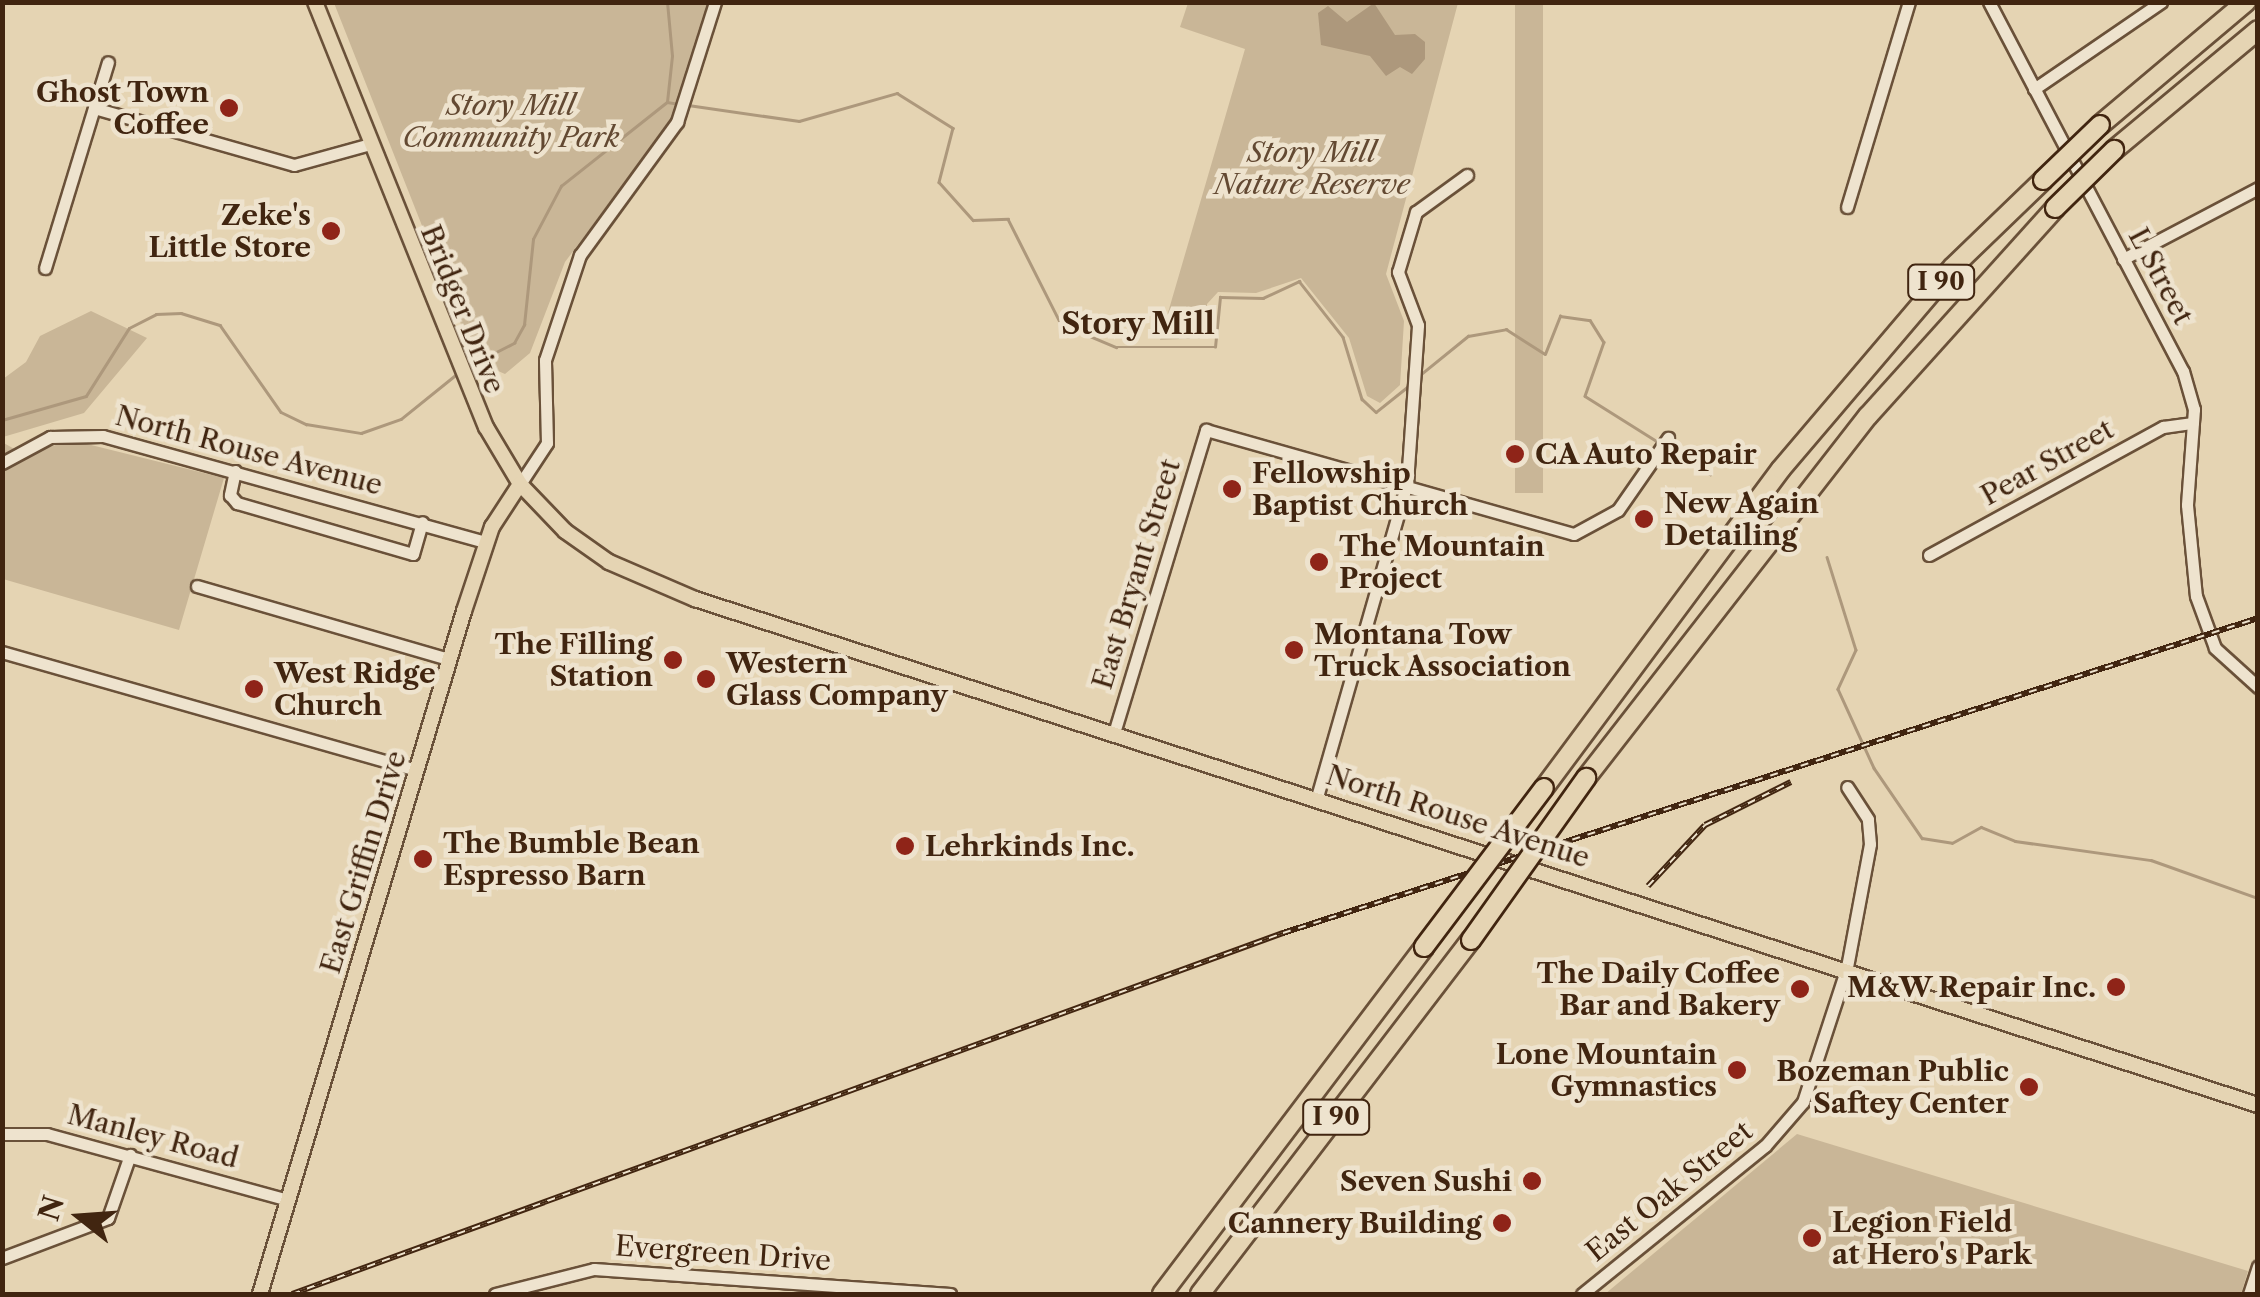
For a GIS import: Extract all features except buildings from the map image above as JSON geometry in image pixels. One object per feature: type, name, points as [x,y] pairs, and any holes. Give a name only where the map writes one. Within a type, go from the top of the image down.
[{"type":"highway","name":"I 90","points":[[1162,1294],[1781,468],[1953,268],[2100,124],[2246,2]]},
{"type":"highway","name":"I 90","points":[[1200,1294],[1471,940],[1586,778],[1868,416],[2054,208],[2114,150],[2258,30]]},
{"type":"main road","name":"Bridger Drive","points":[[315,2],[465,388],[520,484],[570,534],[642,578]]},
{"type":"main road","name":"East Griffin Drive","points":[[260,1294],[486,542],[520,484]]},
{"type":"main road","name":"North Rouse Avenue","points":[[642,578],[1847,967],[2258,1105]]},
{"type":"street","name":"East Griffin Drive","points":[[520,484],[547,443],[545,360],[580,256],[681,112],[716,2]]},
{"type":"street","points":[[1847,207],[1909,2]]},
{"type":"street","name":"L Street","points":[[1989,2],[2183,371],[2193,423],[2187,505],[2196,596],[2215,648],[2258,687]]},
{"type":"street","points":[[2034,90],[2161,2]]},
{"type":"street","points":[[44,268],[108,62]]},
{"type":"street","points":[[94,108],[294,165],[370,144]]},
{"type":"street","points":[[1317,798],[1406,485],[1417,322],[1398,272],[1416,212],[1467,175]]},
{"type":"street","points":[[2123,259],[2258,188]]},
{"type":"street","name":"Pear Street","points":[[1929,555],[2164,427],[2193,423]]},
{"type":"street","name":"East Bryant Street","points":[[1114,733],[1206,430],[1406,485]]},
{"type":"street","name":"North Rouse Avenue","points":[[2,463],[66,432],[103,436],[486,542]]},
{"type":"street","points":[[1406,485],[1574,534],[1612,516],[1668,438]]},
{"type":"street","points":[[235,471],[230,495],[236,503],[413,554],[422,522]]},
{"type":"street","points":[[197,586],[450,659]]},
{"type":"street","points":[[2,652],[416,770]]},
{"type":"street","name":"East Oak Street","points":[[1582,1294],[1786,1126],[1810,1084],[1847,967],[1870,844],[1868,819],[1847,786]]},
{"type":"street","name":"Manley Road","points":[[2,1134],[48,1134],[288,1200]]},
{"type":"street","points":[[2,1258],[108,1218],[130,1156]]},
{"type":"street","points":[[2249,1294],[2258,1266]]},
{"type":"street","name":"Evergreen Drive","points":[[496,1294],[594,1269],[950,1294]]},
{"type":"green space","name":"Story Mill Community Park","points":[[334,3],[711,3],[673,118],[565,262],[530,353],[505,374],[470,359],[463,343],[466,337]]},
{"type":"green space","name":"Story Mill Nature Reserve","points":[[1188,3],[1458,3],[1386,274],[1404,321],[1400,385],[1380,403],[1367,396],[1349,338],[1301,278],[1256,293],[1218,292],[1207,304],[1207,338],[1160,340],[1245,49],[1180,27]]},
{"type":"green space","points":[[1515,3],[1543,3],[1543,493],[1515,493]]},
{"type":"green space","points":[[91,311],[147,338],[84,413],[3,437],[3,379],[26,362],[40,336]]},
{"type":"green space","points":[[71,440],[224,478],[179,630],[3,579],[2,442],[25,455]]},
{"type":"green space","points":[[1797,1134],[2248,1271],[2241,1294],[1605,1294]]},
{"type":"shaded area","points":[[1374,3],[1395,35],[1415,34],[1425,42],[1425,59],[1412,74],[1400,67],[1386,76],[1370,56],[1321,45],[1318,13],[1328,6],[1347,22]]},
{"type":"waterway","points":[[469,366],[514,343],[524,325],[533,239],[561,186],[667,102],[672,56],[667,2]]},
{"type":"waterway","points":[[688,105],[799,121],[897,93],[953,128],[939,182],[973,220],[1008,219],[1061,324],[1116,347],[1215,347],[1220,297],[1263,298],[1299,281],[1343,337],[1362,399],[1376,412],[1411,384]]},
{"type":"waterway","points":[[667,102],[680,104]]},
{"type":"waterway","points":[[2,420],[86,396],[129,328],[156,314],[181,313],[220,325],[281,412],[306,424],[361,433],[401,419],[458,373]]},
{"type":"waterway","points":[[1420,375],[1468,336],[1506,329],[1545,354],[1560,316],[1590,320],[1604,342],[1585,396],[1658,442]]},
{"type":"waterway","points":[[1669,448],[1710,474]]},
{"type":"waterway","points":[[1827,557],[1856,650],[1838,689],[1874,768],[1922,838],[1952,843],[1981,827],[2015,841],[2151,860],[2258,898]]},
{"type":"railway","points":[[292,1294],[1283,933],[2258,618]]},
{"type":"railway","points":[[1648,886],[1705,825],[1791,782]]},
{"type":"place","name":"Ghost Town Coffee","points":[[229,108]]},
{"type":"place","name":"Zeke's Little Store","points":[[331,231]]},
{"type":"place","name":"CA Auto Repair","points":[[1515,454]]},
{"type":"place","name":"Fellowship Baptist Church","points":[[1232,489]]},
{"type":"place","name":"New Again Detailing","points":[[1644,519]]},
{"type":"place","name":"The Mountain Project","points":[[1319,562]]},
{"type":"place","name":"Montana Tow Truck Association","points":[[1294,650]]},
{"type":"place","name":"The Filling Station","points":[[673,660]]},
{"type":"place","name":"Western Glass Company","points":[[706,679]]},
{"type":"place","name":"West Ridge Church","points":[[254,689]]},
{"type":"place","name":"Lehrkinds Inc.","points":[[905,846]]},
{"type":"place","name":"The Bumble Bean Espresso Barn","points":[[423,859]]},
{"type":"place","name":"M&W Repair Inc.","points":[[2116,987]]},
{"type":"place","name":"The Daily Coffee Bar and Bakery","points":[[1800,989]]},
{"type":"place","name":"Lone Mountain Gymnastics","points":[[1737,1070]]},
{"type":"place","name":"Bozeman Public Saftey Center","points":[[2029,1087]]},
{"type":"place","name":"Seven Sushi","points":[[1532,1181]]},
{"type":"place","name":"Cannery Building","points":[[1502,1223]]},
{"type":"place","name":"Legion Field at Hero's Park","points":[[1812,1238]]},
{"type":"district","name":"Story Mill","points":[[1138,324]]}]
